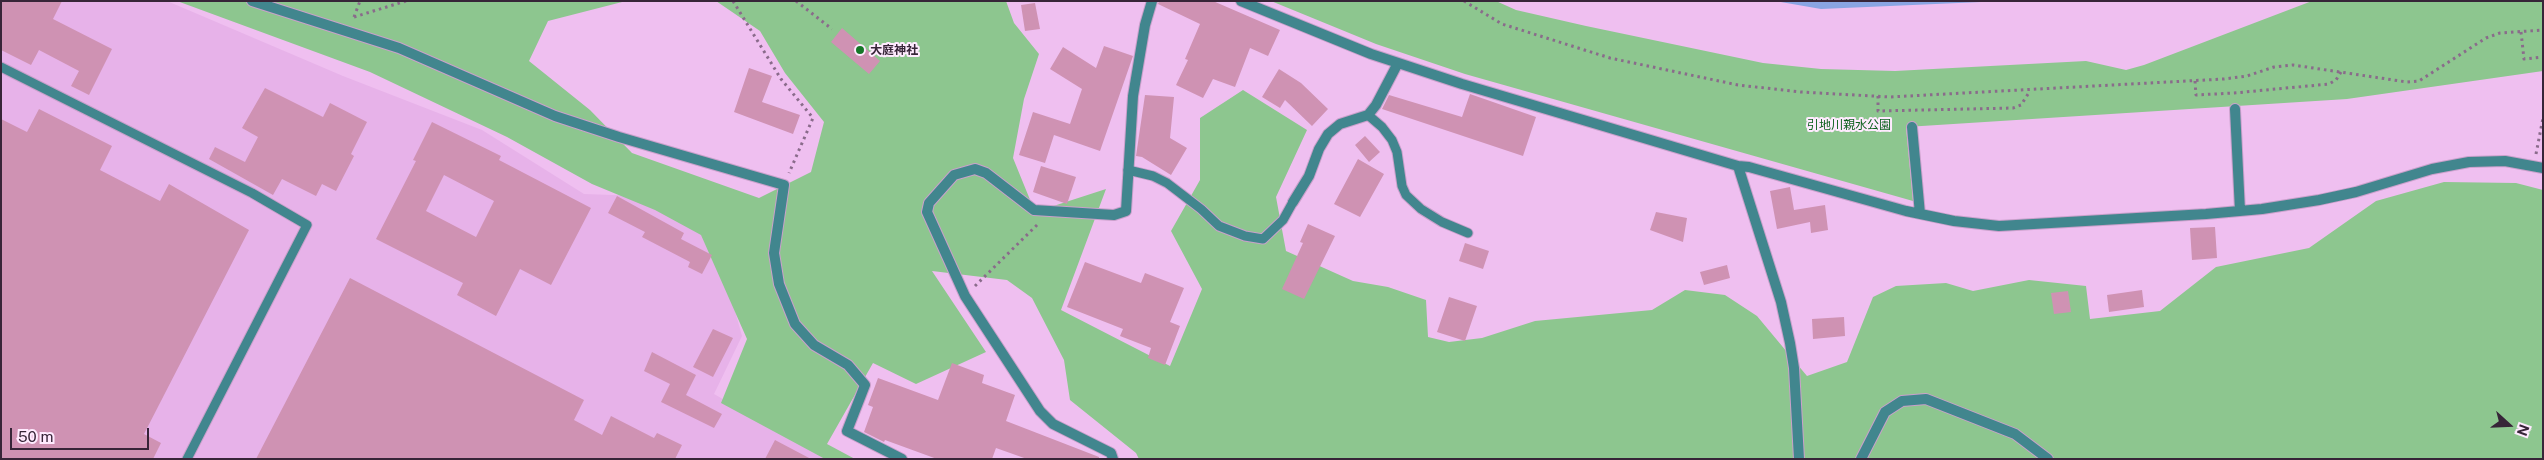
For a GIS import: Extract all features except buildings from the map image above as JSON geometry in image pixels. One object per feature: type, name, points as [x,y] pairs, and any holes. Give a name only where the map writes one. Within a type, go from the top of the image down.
[{"type":"street","points":[[252,1],[399,48],[555,116],[619,137],[784,185],[775,262],[779,284],[795,324],[814,345],[848,365],[865,385],[847,432],[902,459]]},
{"type":"street","points":[[1113,459],[1111,453],[1053,424],[1040,411],[965,296],[927,212],[929,203],[954,175],[965,170],[975,170],[992,177],[1034,210],[1114,215],[1126,210],[1133,96],[1152,1]]},
{"type":"street","points":[[1241,1],[1398,63],[1738,166],[1749,167],[1920,214],[1954,221],[1999,226],[2240,211],[2319,200],[2356,192],[2432,169],[2469,162],[2505,161],[2538,166]]},
{"type":"street","points":[[1293,202],[1309,176],[1319,149],[1328,134],[1340,124],[1368,115],[1376,106],[1398,63]]},
{"type":"street","points":[[2235,109],[2240,211]]},
{"type":"street","points":[[1912,127],[1920,214]]},
{"type":"street","points":[[1738,166],[1781,302],[1790,343],[1794,368],[1799,459]]},
{"type":"street","points":[[1861,459],[1885,412],[1902,401],[1926,399],[2015,434],[2048,459]]},
{"type":"lane","points":[[1,67],[252,194],[308,225],[187,459]]},
{"type":"lane","points":[[1368,115],[1382,127],[1392,140],[1397,152],[1402,186],[1406,195],[1428,213],[1468,233]]},
{"type":"lane","points":[[1128,170],[1153,176],[1166,183],[1201,209],[1219,226],[1245,236],[1263,239],[1283,220],[1293,202]]},
{"type":"path","points":[[347,31],[360,1]]},
{"type":"path","points":[[354,17],[406,1]]},
{"type":"path","points":[[733,1],[781,79],[813,118],[784,185]]},
{"type":"path","points":[[796,1],[832,29]]},
{"type":"path","points":[[1464,1],[1502,24],[1610,58],[1738,85],[1802,92],[1878,96],[1924,96],[2030,91],[2195,81],[2247,76],[2274,67],[2293,65],[2407,82],[2420,81],[2486,38],[2500,33],[2543,30]]},
{"type":"path","points":[[2521,32],[2524,59],[2543,57]]},
{"type":"path","points":[[2195,81],[2196,95],[2234,93],[2328,84],[2336,80],[2341,72]]},
{"type":"path","points":[[1878,96],[1878,111],[2013,108],[2021,105],[2030,91]]},
{"type":"path","points":[[2538,166],[2543,118]]},
{"type":"path","points":[[965,296],[1053,210]]},
{"type":"shaded area","points":[[1,1],[167,1],[343,76],[482,130],[584,194],[640,196],[712,229],[742,336],[714,394],[828,459],[1,459]]},
{"type":"green space","points":[[177,1],[626,1],[548,21],[529,61],[590,110],[632,153],[759,198],[811,172],[824,122],[785,73],[760,31],[716,1],[1006,1],[1014,23],[1039,54],[1024,99],[1013,158],[1035,212],[1106,189],[1061,310],[1170,366],[1202,289],[1171,231],[1200,180],[1200,118],[1243,90],[1307,130],[1276,197],[1286,251],[1353,281],[1388,287],[1426,300],[1428,337],[1449,342],[1482,338],[1535,321],[1652,310],[1685,290],[1725,295],[1757,316],[1807,376],[1847,362],[1873,297],[1896,286],[1946,283],[1973,291],[2029,280],[2086,286],[2090,319],[2160,311],[2216,267],[2309,248],[2376,201],[2444,182],[2516,183],[2543,190],[2543,459],[1139,459],[1136,453],[1070,400],[1064,360],[1032,298],[1007,280],[932,271],[986,352],[916,384],[873,363],[827,444],[855,459],[825,459],[721,403],[747,339],[701,235],[655,210],[592,184],[507,137],[370,72]]},
{"type":"green space","name":"引地川親水公園","points":[[1271,1],[1496,1],[1516,10],[1763,63],[1821,69],[1895,71],[2086,61],[2126,70],[2144,65],[2312,1],[2543,2],[2543,71],[2347,99],[1906,127],[1913,201],[1465,74],[1376,44]]},
{"type":"water","points":[[1775,1],[2004,1],[1821,9]]},
{"type":"place","name":"大庭神社","points":[[860,50]]}]
